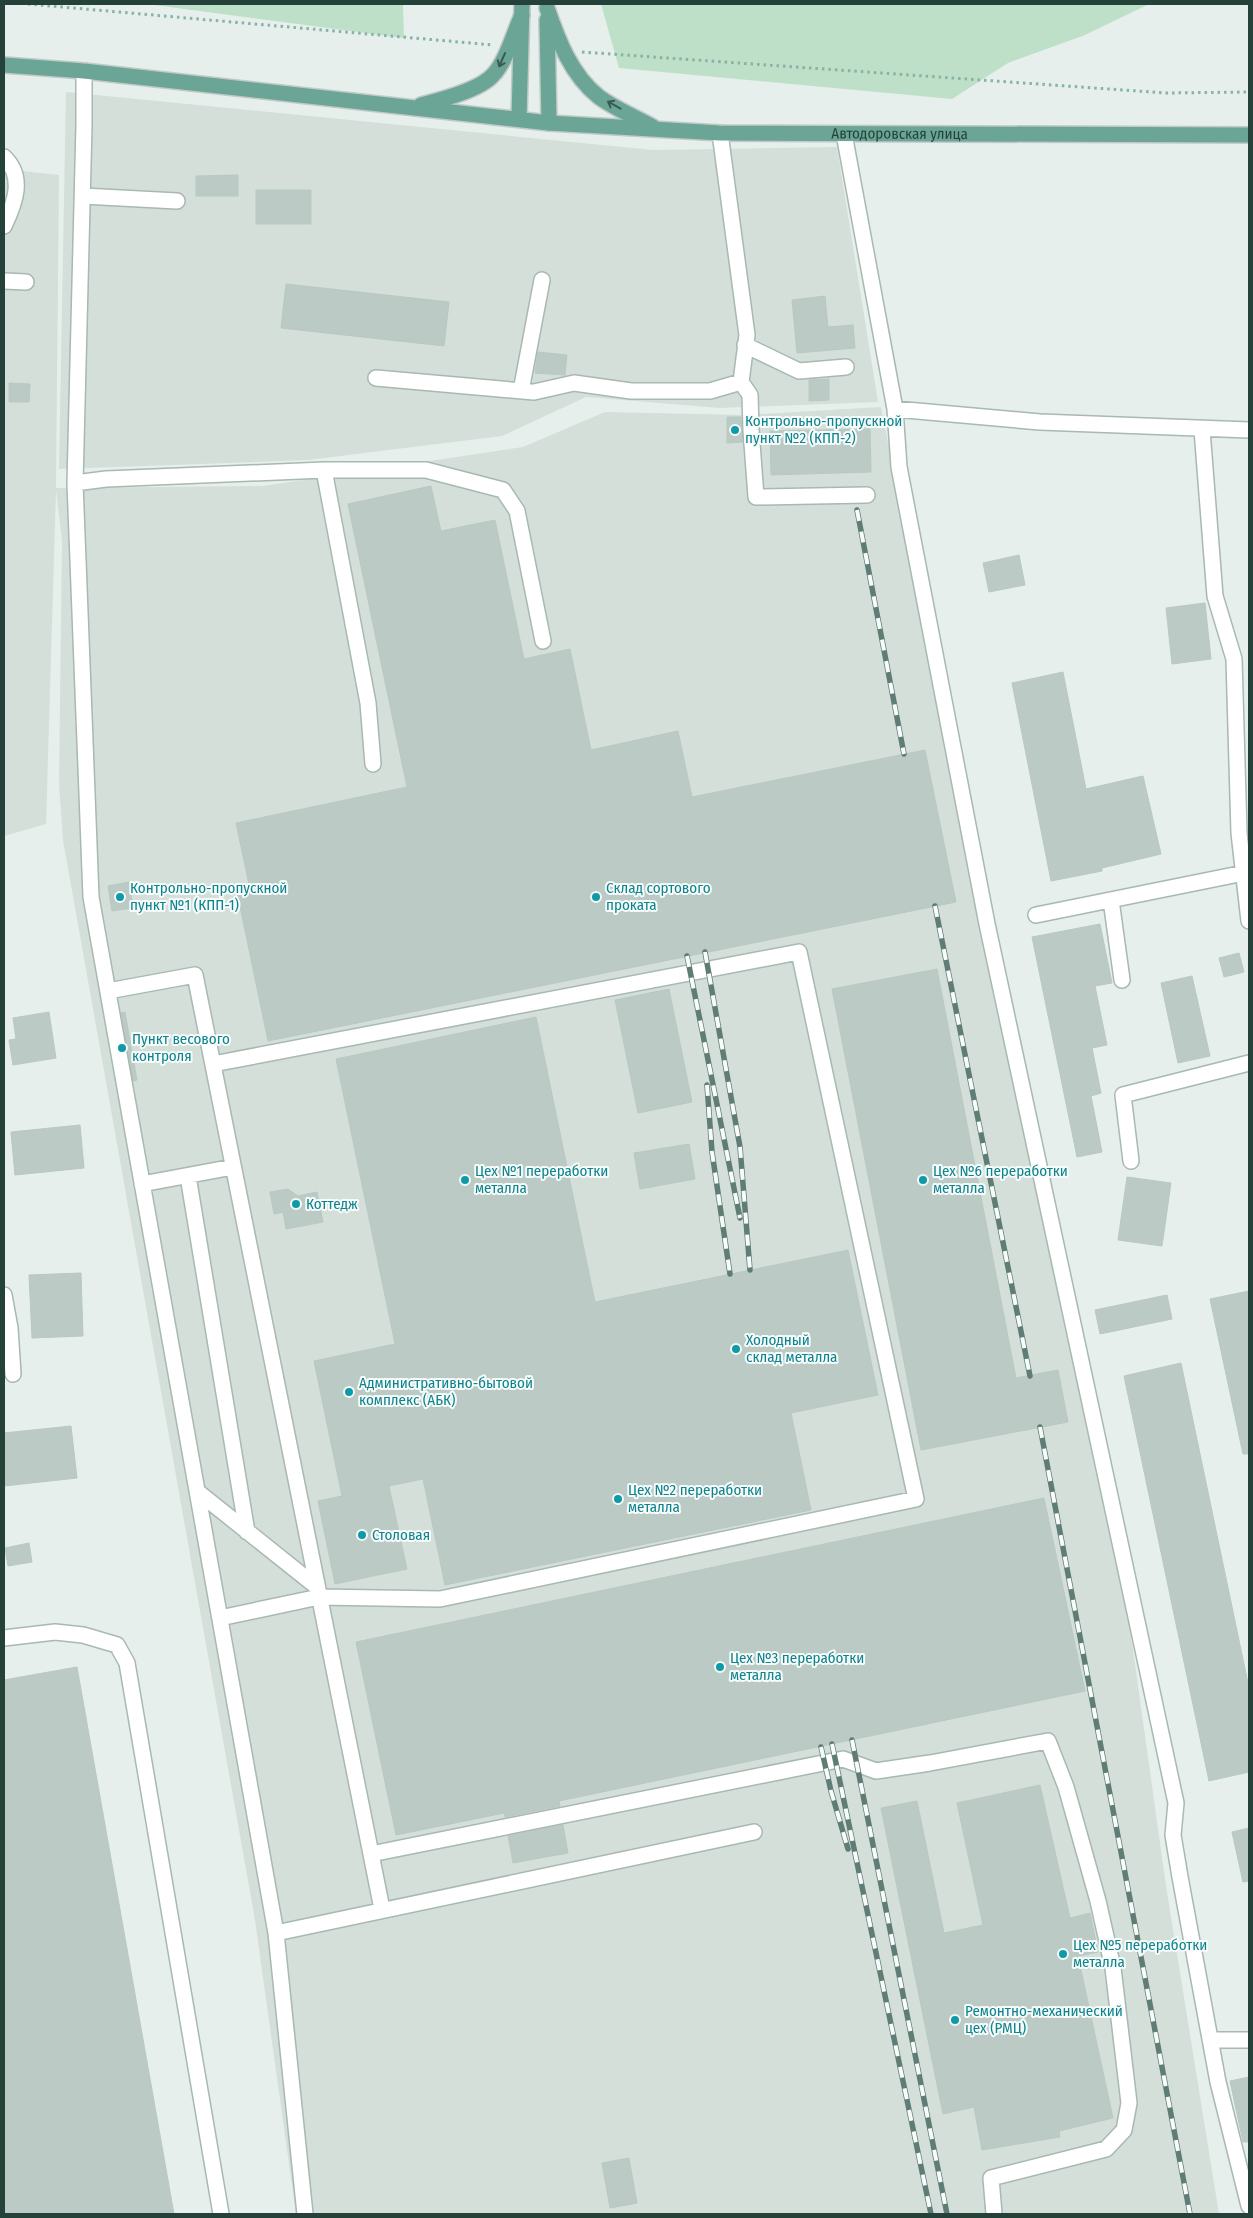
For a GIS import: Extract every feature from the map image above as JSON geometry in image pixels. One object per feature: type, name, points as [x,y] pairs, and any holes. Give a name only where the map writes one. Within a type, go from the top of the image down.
[{"type":"main road","points":[[547,6],[549,123]]},
{"type":"main road","points":[[547,6],[562,48],[580,78],[600,97],[657,129]]},
{"type":"main road","points":[[519,119],[522,9]]},
{"type":"main road","points":[[410,108],[451,98],[493,77],[501,64],[522,9]]},
{"type":"main road","name":"Автодоровская улица","points":[[4,65],[84,71],[549,123],[720,133],[1249,135]]},
{"type":"lane","points":[[84,71],[75,483],[91,897],[276,1933],[305,2214]]},
{"type":"lane","points":[[720,133],[747,335],[740,382],[750,395],[750,430],[756,497],[867,496]]},
{"type":"lane","points":[[844,134],[895,409],[899,467],[987,924],[1176,1802],[1173,1836],[1218,2082],[1249,2206]]},
{"type":"lane","points":[[4,157],[10,163],[18,182],[13,207],[4,226]]},
{"type":"lane","points":[[82,196],[177,201]]},
{"type":"lane","points":[[520,390],[542,280]]},
{"type":"lane","points":[[4,281],[26,282]]},
{"type":"lane","points":[[746,345],[799,371],[846,367]]},
{"type":"lane","points":[[376,378],[534,392],[574,383],[631,391],[710,391],[740,382]]},
{"type":"lane","points":[[895,409],[1040,422],[1202,430],[1249,430]]},
{"type":"lane","points":[[1202,430],[1214,596],[1234,658],[1240,833],[1249,921]]},
{"type":"lane","points":[[75,483],[106,479],[324,470],[426,470],[503,490],[517,511],[543,641]]},
{"type":"lane","points":[[324,470],[368,703],[374,764]]},
{"type":"lane","points":[[1036,915],[1244,873]]},
{"type":"lane","points":[[1111,900],[1122,980]]},
{"type":"lane","points":[[213,1064],[799,952],[916,1499],[440,1599],[318,1592],[220,1618]]},
{"type":"lane","points":[[108,992],[195,975],[382,1909]]},
{"type":"lane","points":[[1131,1161],[1123,1095],[1249,1063]]},
{"type":"lane","points":[[142,1184],[233,1167]]},
{"type":"lane","points":[[188,1176],[247,1532]]},
{"type":"lane","points":[[4,1295],[10,1328],[13,1374]]},
{"type":"lane","points":[[198,1492],[318,1592]]},
{"type":"lane","points":[[4,1638],[55,1632],[83,1635],[117,1645],[127,1663],[221,2214]]},
{"type":"lane","points":[[371,1854],[844,1759],[876,1771],[930,1764],[1048,1741],[1066,1787],[1098,1900],[1111,1959],[1130,2102],[1124,2130],[1106,2149],[991,2178],[994,2214]]},
{"type":"lane","points":[[276,1933],[382,1909],[754,1832]]},
{"type":"lane","points":[[1210,2040],[1249,2040]]},
{"type":"path","points":[[28,4],[521,48]]},
{"type":"path","points":[[574,52],[1166,93],[1249,92]]},
{"type":"shaded area","points":[[66,92],[653,150],[837,147],[878,402],[720,408],[586,397],[502,436],[308,460],[59,469]]},
{"type":"shaded area","points":[[4,169],[59,175],[56,488],[263,486],[523,447],[605,412],[743,415],[881,407],[988,958],[1127,1607],[1166,1886],[1219,2214],[296,2214],[255,1920],[63,840],[59,785],[62,541],[56,490],[46,824],[4,836]]},
{"type":"green space","points":[[147,4],[403,4],[404,38]]},
{"type":"green space","points":[[601,4],[1149,4],[1085,35],[1008,63],[952,99],[619,68]]},
{"type":"building","points":[[238,175],[238,196],[196,196],[196,176]]},
{"type":"building","points":[[256,190],[311,190],[311,224],[256,224]]},
{"type":"building","points":[[286,284],[449,302],[444,346],[281,328]]},
{"type":"building","points":[[825,296],[828,327],[853,325],[855,348],[797,353],[792,300]]},
{"type":"building","points":[[538,352],[567,355],[565,375],[535,373]]},
{"type":"building","points":[[829,379],[829,400],[809,401],[809,380]]},
{"type":"building","points":[[9,383],[30,384],[29,402],[9,402]]},
{"type":"building","name":"Контрольно-пропускной пункт №2 (КПП-2)","points":[[727,417],[741,417],[743,442],[727,443]]},
{"type":"building","points":[[870,429],[871,472],[771,475],[770,431]]},
{"type":"building","points":[[431,486],[441,531],[495,520],[524,659],[570,649],[591,750],[678,731],[692,797],[925,750],[956,902],[268,1041],[237,892],[250,889],[236,823],[407,787],[348,504]]},
{"type":"building","points":[[1019,555],[1025,585],[989,592],[983,563]]},
{"type":"building","points":[[1205,603],[1211,659],[1172,664],[1166,608]]},
{"type":"building","points":[[1063,672],[1086,789],[1143,776],[1161,854],[1102,868],[1102,871],[1051,881],[1012,683]]},
{"type":"building","name":"Контрольно-пропускной пункт №1 (КПП-1)","points":[[129,882],[133,908],[112,911],[108,886]]},
{"type":"building","points":[[1100,924],[1112,983],[1095,986],[1107,1045],[1092,1048],[1101,1093],[1091,1096],[1102,1152],[1077,1157],[1032,937]]},
{"type":"building","points":[[1239,953],[1244,972],[1224,977],[1219,958]]},
{"type":"building","name":"Цех №6 переработки металла","points":[[937,969],[1016,1378],[1058,1370],[1068,1422],[921,1450],[832,989]]},
{"type":"building","points":[[1192,976],[1210,1056],[1178,1063],[1161,983]]},
{"type":"building","points":[[669,989],[692,1102],[638,1113],[615,1000]]},
{"type":"building","points":[[49,1012],[56,1058],[13,1065],[9,1040],[16,1039],[13,1018]]},
{"type":"building","points":[[125,1012],[137,1080],[133,1081],[121,1013]]},
{"type":"building","points":[[536,1017],[595,1302],[848,1250],[878,1395],[791,1413],[811,1510],[445,1585],[423,1479],[389,1486],[407,1569],[335,1584],[318,1501],[342,1496],[314,1361],[395,1344],[336,1059]]},
{"type":"building","points":[[80,1125],[84,1168],[15,1175],[11,1132]]},
{"type":"building","points":[[689,1144],[695,1179],[640,1189],[634,1153]]},
{"type":"building","points":[[1127,1177],[1171,1183],[1162,1246],[1118,1240]]},
{"type":"building","name":"Коттедж","points":[[288,1189],[298,1196],[317,1192],[323,1222],[286,1229],[283,1212],[274,1214],[270,1192]]},
{"type":"building","points":[[81,1273],[83,1336],[32,1338],[29,1275]]},
{"type":"building","points":[[1249,1291],[1249,1454],[1243,1454],[1210,1299]]},
{"type":"building","points":[[1167,1295],[1172,1319],[1100,1334],[1095,1310]]},
{"type":"building","points":[[1181,1363],[1249,1688],[1249,1772],[1209,1781],[1124,1376]]},
{"type":"building","points":[[71,1426],[77,1478],[4,1486],[4,1433]]},
{"type":"building","name":"Цех №3 переработки металла","points":[[1044,1498],[1085,1691],[559,1801],[560,1806],[505,1817],[504,1813],[396,1835],[356,1642]]},
{"type":"building","points":[[29,1543],[32,1562],[8,1566],[5,1548]]},
{"type":"building","points":[[77,1667],[174,2214],[4,2214],[4,1680]]},
{"type":"building","points":[[1040,1785],[1070,1918],[1090,1913],[1098,1952],[1078,1956],[1113,2118],[1059,2131],[1060,2137],[982,2150],[974,2107],[943,2114],[881,1808],[917,1801],[944,1933],[983,1925],[957,1803]]},
{"type":"building","points":[[563,1825],[568,1853],[513,1863],[508,1836]]},
{"type":"building","points":[[1249,1828],[1249,1881],[1243,1882],[1232,1832]]},
{"type":"building","points":[[1249,2077],[1249,2142],[1243,2142],[1230,2081]]},
{"type":"building","points":[[629,2158],[637,2203],[610,2208],[602,2163]]},
{"type":"railway","points":[[857,510],[904,754]]},
{"type":"railway","points":[[935,906],[1030,1376]]},
{"type":"railway","points":[[705,952],[740,1147],[750,1270]]},
{"type":"railway","points":[[687,956],[740,1218]]},
{"type":"railway","points":[[707,1085],[712,1152],[730,1274]]},
{"type":"railway","points":[[1040,1427],[1190,2214]]},
{"type":"railway","points":[[852,1740],[947,2214]]},
{"type":"railway","points":[[832,1744],[931,2214]]},
{"type":"railway","points":[[821,1747],[831,1791],[848,1849]]},
{"type":"place","name":"Контрольно-пропускной пункт №2 (КПП-2)","points":[[735,430]]},
{"type":"place","name":"Контрольно-пропускной пункт №1 (КПП-1)","points":[[120,897]]},
{"type":"place","name":"Склад сортового проката","points":[[596,897]]},
{"type":"place","name":"Пункт весового контроля","points":[[122,1048]]},
{"type":"place","name":"Цех №1 переработки металла","points":[[465,1180]]},
{"type":"place","name":"Цех №6 переработки металла","points":[[923,1180]]},
{"type":"place","name":"Коттедж","points":[[296,1204]]},
{"type":"place","name":"Холодный склад металла","points":[[736,1349]]},
{"type":"place","name":"Административно-бытовой комплекс (АБК)","points":[[349,1392]]},
{"type":"place","name":"Цех №2 переработки металла","points":[[618,1499]]},
{"type":"place","name":"Столовая","points":[[362,1535]]},
{"type":"place","name":"Цех №3 переработки металла","points":[[720,1667]]},
{"type":"place","name":"Цех №5 переработки металла","points":[[1063,1954]]},
{"type":"place","name":"Ремонтно-механический цех (РМЦ)","points":[[955,2020]]}]
